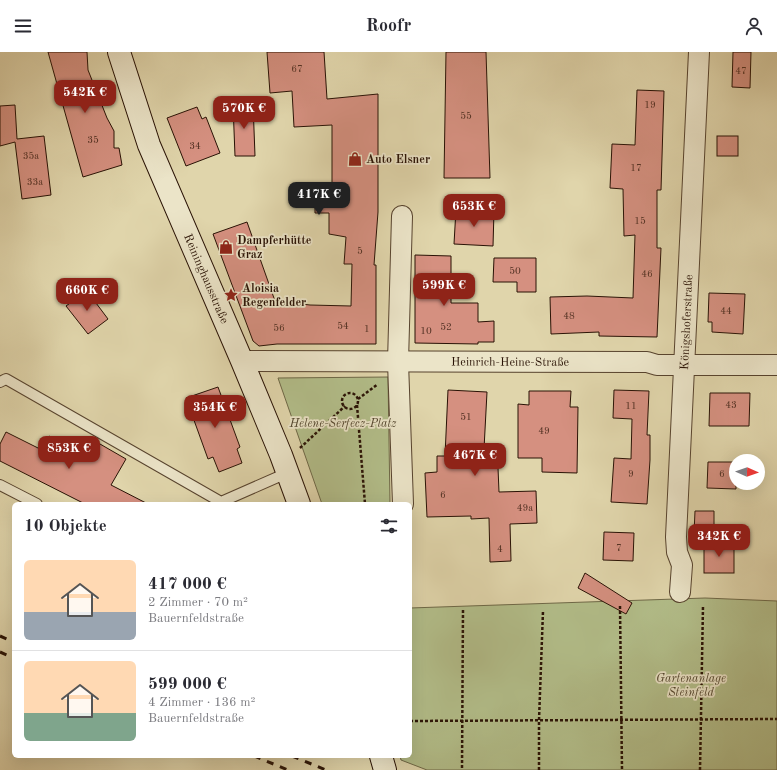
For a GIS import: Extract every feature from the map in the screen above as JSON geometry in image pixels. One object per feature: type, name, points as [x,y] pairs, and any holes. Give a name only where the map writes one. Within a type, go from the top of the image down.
[{"type":"main road","name":"Reininghausstraße","points":[[119,52],[148,145],[242,361],[298,502]]},
{"type":"main road","points":[[382,758],[385,770]]},
{"type":"street","name":"Königshoferstraße","points":[[680,592],[682,565],[677,552],[676,537],[699,52]]},
{"type":"street","points":[[402,216],[398,362],[404,502]]},
{"type":"street","name":"Heinrich-Heine-Straße","points":[[242,361],[647,362],[657,365],[777,365]]},
{"type":"lane","points":[[0,382],[6,379],[218,502]]},
{"type":"lane","points":[[222,502],[287,473]]},
{"type":"lane","points":[[0,485],[33,502]]},
{"type":"path","points":[[345,406],[343,402],[344,397],[350,393],[356,396],[358,399],[357,405],[365,502]]},
{"type":"path","points":[[345,406],[350,408],[357,405]]},
{"type":"path","points":[[296,450],[302,447],[345,406]]},
{"type":"path","points":[[620,606],[622,770]]},
{"type":"path","points":[[700,770],[702,606]]},
{"type":"path","points":[[462,768],[463,610]]},
{"type":"path","points":[[539,770],[539,720],[543,611]]},
{"type":"path","points":[[412,721],[777,719]]},
{"type":"green space","name":"Helene-Serfecz-Platz","points":[[388,377],[390,502],[321,502],[278,378]]},
{"type":"green space","name":"Gartenanlage Steinfeld","points":[[705,598],[777,601],[777,770],[427,770],[401,760],[400,758],[412,758],[412,608]]},
{"type":"building","points":[[48,52],[87,52],[88,70],[107,118],[114,131],[114,148],[119,148],[122,165],[83,177]]},
{"type":"building","points":[[267,52],[324,52],[327,99],[378,94],[378,212],[374,265],[376,265],[376,344],[277,344],[259,346],[253,341],[213,234],[247,222],[275,301],[310,305],[351,306],[352,264],[344,264],[346,237],[329,234],[329,213],[315,213],[315,191],[332,190],[332,125],[294,127],[292,91],[270,93]]},
{"type":"building","points":[[446,52],[486,52],[490,178],[444,178]]},
{"type":"building","points":[[733,52],[751,52],[750,88],[732,87]]},
{"type":"building","points":[[637,90],[664,91],[661,190],[657,190],[657,248],[661,248],[657,337],[599,336],[599,332],[551,334],[550,297],[587,296],[633,298],[635,235],[624,236],[623,189],[610,188],[612,144],[635,145]]},
{"type":"building","points":[[253,103],[255,156],[235,156],[233,104]]},
{"type":"building","points":[[15,105],[17,139],[44,136],[51,195],[22,199],[15,142],[0,146],[0,106]]},
{"type":"building","points":[[197,107],[202,119],[206,117],[220,153],[186,166],[167,118]]},
{"type":"building","points":[[717,136],[738,136],[738,156],[717,156]]},
{"type":"building","points":[[456,209],[494,211],[493,246],[454,244]]},
{"type":"building","points":[[415,255],[451,256],[451,303],[478,303],[478,322],[494,321],[494,342],[478,342],[478,344],[415,343]]},
{"type":"building","points":[[494,258],[536,258],[536,292],[517,292],[517,282],[493,282]]},
{"type":"building","points":[[87,291],[108,319],[88,334],[66,306]]},
{"type":"building","points":[[709,293],[745,294],[743,334],[712,332],[712,322],[708,322]]},
{"type":"building","points":[[218,387],[240,447],[237,449],[242,463],[219,472],[213,457],[208,459],[186,398]]},
{"type":"building","points":[[448,390],[487,392],[483,468],[498,468],[499,492],[536,491],[537,523],[510,524],[511,561],[490,562],[489,518],[471,519],[471,516],[427,517],[425,473],[437,472],[437,456],[445,456]]},
{"type":"building","points":[[614,390],[649,391],[647,435],[650,435],[650,460],[647,504],[611,502],[614,458],[631,459],[632,419],[613,418]]},
{"type":"building","points":[[529,391],[571,391],[570,407],[578,407],[577,473],[542,472],[542,458],[518,458],[518,404],[529,405]]},
{"type":"building","points":[[710,393],[750,393],[749,426],[709,426]]},
{"type":"building","points":[[6,432],[42,450],[49,436],[91,460],[100,444],[126,459],[111,485],[144,502],[81,502],[0,461],[0,444]]},
{"type":"building","points":[[708,462],[729,462],[729,489],[707,488]]},
{"type":"building","points":[[695,511],[714,511],[714,534],[694,534]]},
{"type":"building","points":[[604,532],[634,533],[633,561],[603,560]]},
{"type":"building","points":[[704,544],[734,544],[734,573],[704,573]]},
{"type":"building","points":[[585,573],[632,603],[626,614],[578,588]]},
{"type":"railway","points":[[0,636],[12,641]]},
{"type":"railway","points":[[0,652],[12,657]]},
{"type":"railway","points":[[259,758],[288,770]]},
{"type":"railway","points":[[297,758],[326,770]]},
{"type":"place","name":"Auto Elsner","points":[[355,159]]},
{"type":"place","name":"Dampferhütte Graz","points":[[226,247]]},
{"type":"place","name":"Aloisia Regenfelder","points":[[231,295]]}]
